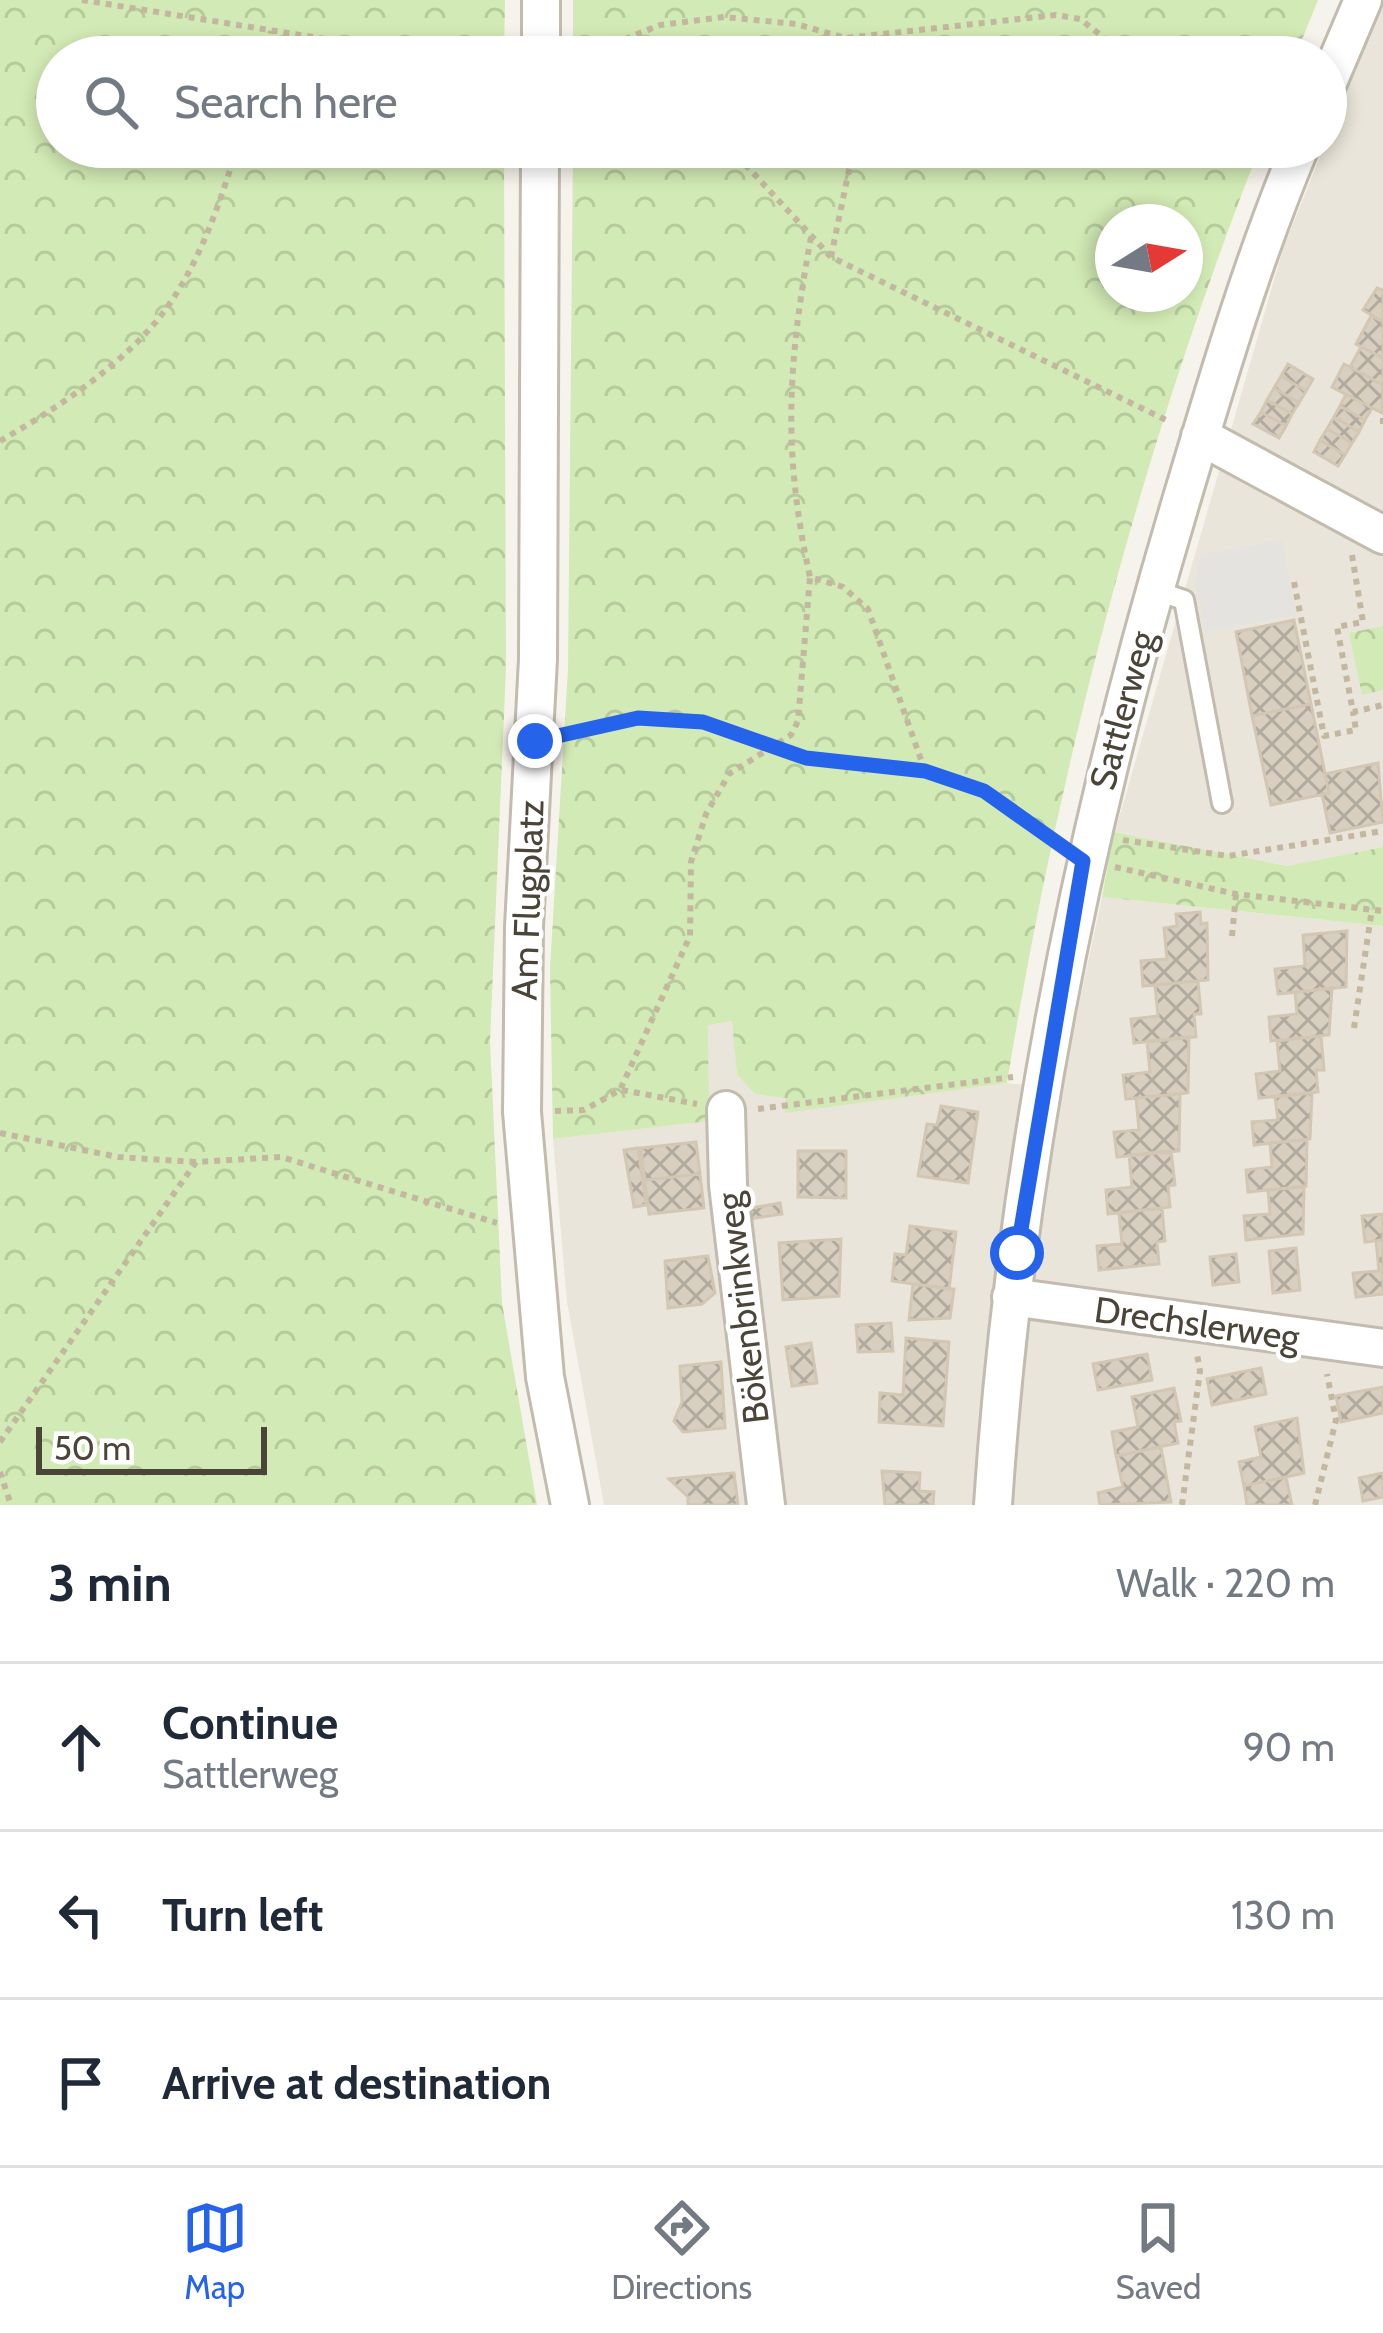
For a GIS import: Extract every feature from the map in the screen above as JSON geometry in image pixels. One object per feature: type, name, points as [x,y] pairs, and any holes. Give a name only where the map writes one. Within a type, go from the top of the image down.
[{"type":"street","points":[[541,0],[541,36]]},
{"type":"street","points":[[1347,37],[1363,0]]},
{"type":"street","name":"Am Flugplatz","points":[[540,168],[535,741],[524,927],[522,1112],[545,1377],[569,1505]]},
{"type":"street","name":"Sattlerweg","points":[[993,1505],[1011,1297],[1086,848],[1200,436],[1293,168]]},
{"type":"street","points":[[1200,436],[1373,530]]},
{"type":"street","name":"Bökenbrinkweg","points":[[726,1110],[728,1186],[766,1505]]},
{"type":"street","name":"Drechslerweg","points":[[1011,1297],[1383,1348]]},
{"type":"lane","points":[[1154,590],[1184,600],[1222,803]]},
{"type":"path","points":[[82,0],[303,36]]},
{"type":"path","points":[[864,36],[1057,15],[1080,19],[1102,36]]},
{"type":"path","points":[[633,36],[660,25],[724,17],[796,24],[839,36]]},
{"type":"path","points":[[270,36],[271,31]]},
{"type":"path","points":[[0,441],[57,408],[155,322],[215,218],[230,168]]},
{"type":"path","points":[[748,168],[831,257],[1200,436]]},
{"type":"path","points":[[831,257],[849,168]]},
{"type":"path","points":[[522,1112],[584,1110],[620,1090],[690,936],[692,862],[706,814],[729,774],[791,735],[799,721],[797,687],[810,577],[799,528],[787,403],[811,237]]},
{"type":"path","points":[[1294,582],[1324,736],[1356,730],[1336,627],[1364,622],[1352,553],[1373,530]]},
{"type":"path","points":[[810,577],[843,586],[868,609],[925,771]]},
{"type":"path","points":[[1352,712],[1383,705]]},
{"type":"path","points":[[535,741],[638,718],[703,722],[767,748],[846,765],[925,771],[984,791],[1086,848],[1236,894],[1383,911]]},
{"type":"path","points":[[1086,848],[1228,856],[1383,831]]},
{"type":"path","points":[[1232,936],[1236,894]]},
{"type":"path","points":[[1354,1028],[1372,909]]},
{"type":"path","points":[[620,1090],[726,1110],[791,1107],[1046,1073]]},
{"type":"path","points":[[0,1132],[118,1157],[196,1162],[281,1156],[529,1233]]},
{"type":"path","points":[[0,1442],[196,1162]]},
{"type":"path","points":[[1182,1505],[1200,1372],[1196,1323]]},
{"type":"path","points":[[1315,1505],[1336,1420],[1325,1340]]},
{"type":"path","points":[[0,1472],[10,1505]]},
{"type":"shaded area","points":[[1383,0],[1383,847],[1289,866],[1115,832],[1283,249],[1316,168],[1347,168],[1347,90]]},
{"type":"shaded area","points":[[1282,540],[1296,615],[1205,632],[1195,579],[1201,555]]},
{"type":"shaded area","points":[[1102,897],[1383,926],[1383,1505],[604,1505],[567,1302],[553,1139],[708,1121],[708,1024],[733,1021],[737,1075],[755,1094],[786,1097],[785,1112],[1007,1083],[1061,1089]]},
{"type":"green space","points":[[0,0],[505,0],[504,36],[36,36],[36,168],[504,168],[506,668],[490,1041],[502,1303],[537,1505],[0,1505]]},
{"type":"green space","points":[[573,0],[1318,0],[1303,36],[573,36]]},
{"type":"green space","points":[[573,168],[1252,168],[1203,301],[1203,204],[1095,204],[1095,312],[1199,312],[1142,491],[1079,726],[1007,1083],[785,1113],[785,1098],[755,1094],[737,1075],[732,1021],[708,1025],[709,1121],[553,1139],[550,968],[568,669]]},
{"type":"green space","points":[[1383,626],[1383,690],[1362,695],[1349,633]]},
{"type":"green space","points":[[1114,832],[1288,866],[1383,847],[1383,926],[1102,897]]},
{"type":"building","points":[[1377,288],[1383,290],[1383,322],[1363,310]]},
{"type":"building","points":[[1371,316],[1383,322],[1383,358],[1356,344]]},
{"type":"building","points":[[1361,347],[1383,358],[1383,385],[1350,367]]},
{"type":"building","points":[[1288,364],[1313,379],[1306,391],[1281,376]]},
{"type":"building","points":[[1344,364],[1383,385],[1382,413],[1332,387]]},
{"type":"building","points":[[1281,376],[1306,391],[1299,403],[1274,388]]},
{"type":"building","points":[[1274,388],[1299,403],[1292,414],[1267,400]]},
{"type":"building","points":[[1346,394],[1372,408],[1365,420],[1340,406]]},
{"type":"building","points":[[1267,400],[1292,414],[1286,426],[1261,412]]},
{"type":"building","points":[[1340,406],[1365,420],[1359,432],[1334,417]]},
{"type":"building","points":[[1261,412],[1286,426],[1279,438],[1253,424]]},
{"type":"building","points":[[1334,417],[1359,432],[1352,443],[1327,429]]},
{"type":"building","points":[[1327,429],[1352,443],[1345,455],[1320,440]]},
{"type":"building","points":[[1320,440],[1345,455],[1338,466],[1314,452]]},
{"type":"building","points":[[1294,620],[1311,704],[1252,716],[1236,632]]},
{"type":"building","points":[[1311,704],[1329,793],[1271,805],[1252,716]]},
{"type":"building","points":[[1378,763],[1383,822],[1330,833],[1322,794],[1329,793],[1325,774]]},
{"type":"building","points":[[1200,912],[1201,924],[1207,923],[1208,980],[1143,986],[1141,961],[1167,959],[1164,928],[1177,926],[1176,914]]},
{"type":"building","points":[[1347,931],[1346,987],[1278,994],[1275,969],[1305,966],[1303,935]]},
{"type":"building","points":[[1198,981],[1201,1014],[1194,1014],[1196,1037],[1134,1043],[1131,1019],[1158,1016],[1155,985]]},
{"type":"building","points":[[1332,988],[1329,1035],[1271,1041],[1269,1017],[1297,1014],[1295,992]]},
{"type":"building","points":[[1321,1036],[1324,1070],[1316,1070],[1318,1092],[1259,1098],[1256,1074],[1280,1071],[1277,1041]]},
{"type":"building","points":[[1189,1037],[1188,1093],[1126,1099],[1123,1075],[1150,1072],[1147,1041]]},
{"type":"building","points":[[1312,1093],[1310,1139],[1254,1145],[1252,1122],[1278,1120],[1275,1097]]},
{"type":"building","points":[[1180,1094],[1179,1151],[1117,1157],[1114,1132],[1139,1130],[1136,1098]]},
{"type":"building","points":[[941,1106],[978,1112],[968,1183],[918,1176],[927,1124],[937,1125]]},
{"type":"building","points":[[1307,1140],[1306,1186],[1248,1192],[1246,1170],[1272,1167],[1270,1143]]},
{"type":"building","points":[[696,1142],[700,1174],[645,1180],[641,1148]]},
{"type":"building","points":[[638,1148],[646,1205],[634,1207],[624,1150]]},
{"type":"building","points":[[798,1151],[846,1151],[846,1198],[798,1197]]},
{"type":"building","points":[[1171,1151],[1175,1185],[1168,1186],[1170,1207],[1108,1214],[1106,1190],[1132,1187],[1129,1155]]},
{"type":"building","points":[[700,1174],[704,1208],[649,1214],[645,1180]]},
{"type":"building","points":[[1304,1187],[1303,1234],[1246,1240],[1244,1216],[1270,1214],[1268,1190]]},
{"type":"building","points":[[780,1203],[782,1214],[748,1219],[746,1209]]},
{"type":"building","points":[[1162,1208],[1165,1241],[1157,1242],[1159,1264],[1099,1270],[1097,1246],[1122,1244],[1119,1213]]},
{"type":"building","points":[[1383,1214],[1383,1240],[1365,1242],[1362,1216]]},
{"type":"building","points":[[910,1226],[956,1232],[949,1289],[892,1281],[895,1254],[906,1255]]},
{"type":"building","points":[[841,1239],[839,1296],[783,1300],[779,1243]]},
{"type":"building","points":[[1383,1240],[1383,1294],[1356,1297],[1353,1273],[1379,1271],[1376,1241]]},
{"type":"building","points":[[1296,1248],[1300,1290],[1273,1293],[1269,1251]]},
{"type":"building","points":[[1236,1254],[1239,1282],[1213,1285],[1210,1257]]},
{"type":"building","points":[[708,1256],[715,1293],[702,1304],[668,1308],[665,1261]]},
{"type":"building","points":[[913,1284],[954,1289],[950,1318],[909,1320]]},
{"type":"building","points":[[891,1323],[893,1351],[858,1352],[856,1325]]},
{"type":"building","points":[[906,1338],[949,1342],[943,1426],[879,1422],[880,1393],[903,1395]]},
{"type":"building","points":[[811,1343],[817,1383],[792,1386],[786,1347]]},
{"type":"building","points":[[1147,1354],[1152,1380],[1098,1390],[1093,1364]]},
{"type":"building","points":[[721,1362],[725,1428],[683,1432],[674,1421],[682,1402],[680,1366]]},
{"type":"building","points":[[1261,1368],[1266,1394],[1212,1405],[1207,1379]]},
{"type":"building","points":[[1383,1387],[1383,1413],[1341,1422],[1336,1396]]},
{"type":"building","points":[[1174,1388],[1181,1421],[1174,1422],[1178,1443],[1116,1456],[1112,1432],[1138,1427],[1132,1397]]},
{"type":"building","points":[[1297,1418],[1304,1473],[1244,1486],[1239,1462],[1261,1457],[1255,1427]]},
{"type":"building","points":[[1161,1447],[1171,1502],[1100,1505],[1098,1493],[1123,1487],[1116,1456]]},
{"type":"building","points":[[882,1471],[920,1473],[919,1491],[934,1492],[933,1505],[885,1505]]},
{"type":"building","points":[[734,1473],[738,1505],[688,1505],[688,1497],[669,1479]]},
{"type":"building","points":[[1383,1473],[1383,1497],[1363,1501],[1359,1478]]},
{"type":"building","points":[[1286,1477],[1292,1505],[1247,1505],[1244,1486]]},
{"type":"route","points":[[535,741],[638,718],[703,722],[806,758],[925,771],[984,791],[1083,861],[1017,1253]]}]
